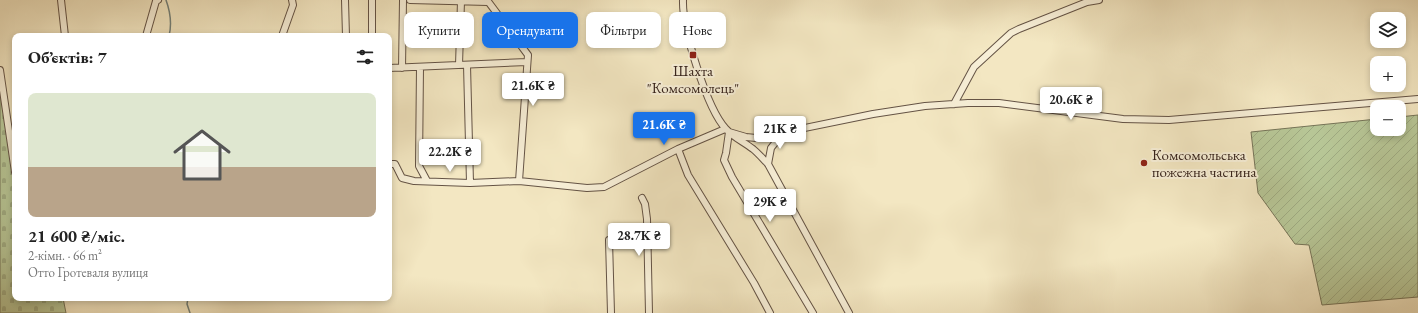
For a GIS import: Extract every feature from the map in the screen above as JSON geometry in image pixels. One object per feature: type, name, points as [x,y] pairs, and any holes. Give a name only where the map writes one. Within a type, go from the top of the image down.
[{"type":"street","points":[[61,0],[65,33]]},
{"type":"street","points":[[147,33],[156,1],[158,0]]},
{"type":"street","points":[[283,33],[293,5],[292,0]]},
{"type":"street","points":[[345,0],[346,33]]},
{"type":"street","points":[[372,0],[372,33]]},
{"type":"street","points":[[402,68],[403,0]]},
{"type":"street","points":[[410,0],[487,1],[528,56],[520,181]]},
{"type":"street","points":[[683,0],[684,17],[690,44],[712,106],[727,130],[753,149],[768,164],[849,313]]},
{"type":"street","points":[[954,104],[974,67],[1011,33],[1087,2],[1099,0]]},
{"type":"street","points":[[459,65],[461,1]]},
{"type":"street","points":[[392,68],[527,62]]},
{"type":"street","points":[[467,65],[470,183]]},
{"type":"street","points":[[420,67],[419,166],[427,181]]},
{"type":"street","points":[[0,70],[12,152]]},
{"type":"street","points":[[392,164],[395,164],[402,178],[414,181],[470,183],[520,181],[587,188],[604,186],[678,149],[727,130],[746,137],[756,138],[873,114],[925,106],[999,103],[1123,119],[1169,120],[1418,99]]},
{"type":"street","points":[[727,130],[726,153],[724,160],[732,177],[813,313]]},
{"type":"street","points":[[768,164],[771,148],[784,132]]},
{"type":"street","points":[[678,149],[688,176],[754,283],[770,313]]},
{"type":"street","points":[[642,198],[646,208],[647,218],[649,313]]},
{"type":"street","points":[[608,240],[611,313]]},
{"type":"green space","points":[[0,70],[12,152],[12,301],[64,301],[66,313],[0,313]]},
{"type":"green space","points":[[1418,115],[1418,297],[1322,305],[1309,245],[1295,244],[1258,193],[1251,132],[1370,120],[1370,136],[1406,136],[1406,116]]},
{"type":"waterway","points":[[166,0],[170,18],[169,33]]},
{"type":"waterway","points":[[188,301],[190,313]]},
{"type":"place","name":"Шахта \"Комсомолець\"","points":[[693,55]]},
{"type":"place","name":"Комсомольська пожежна частина","points":[[1144,163]]}]
